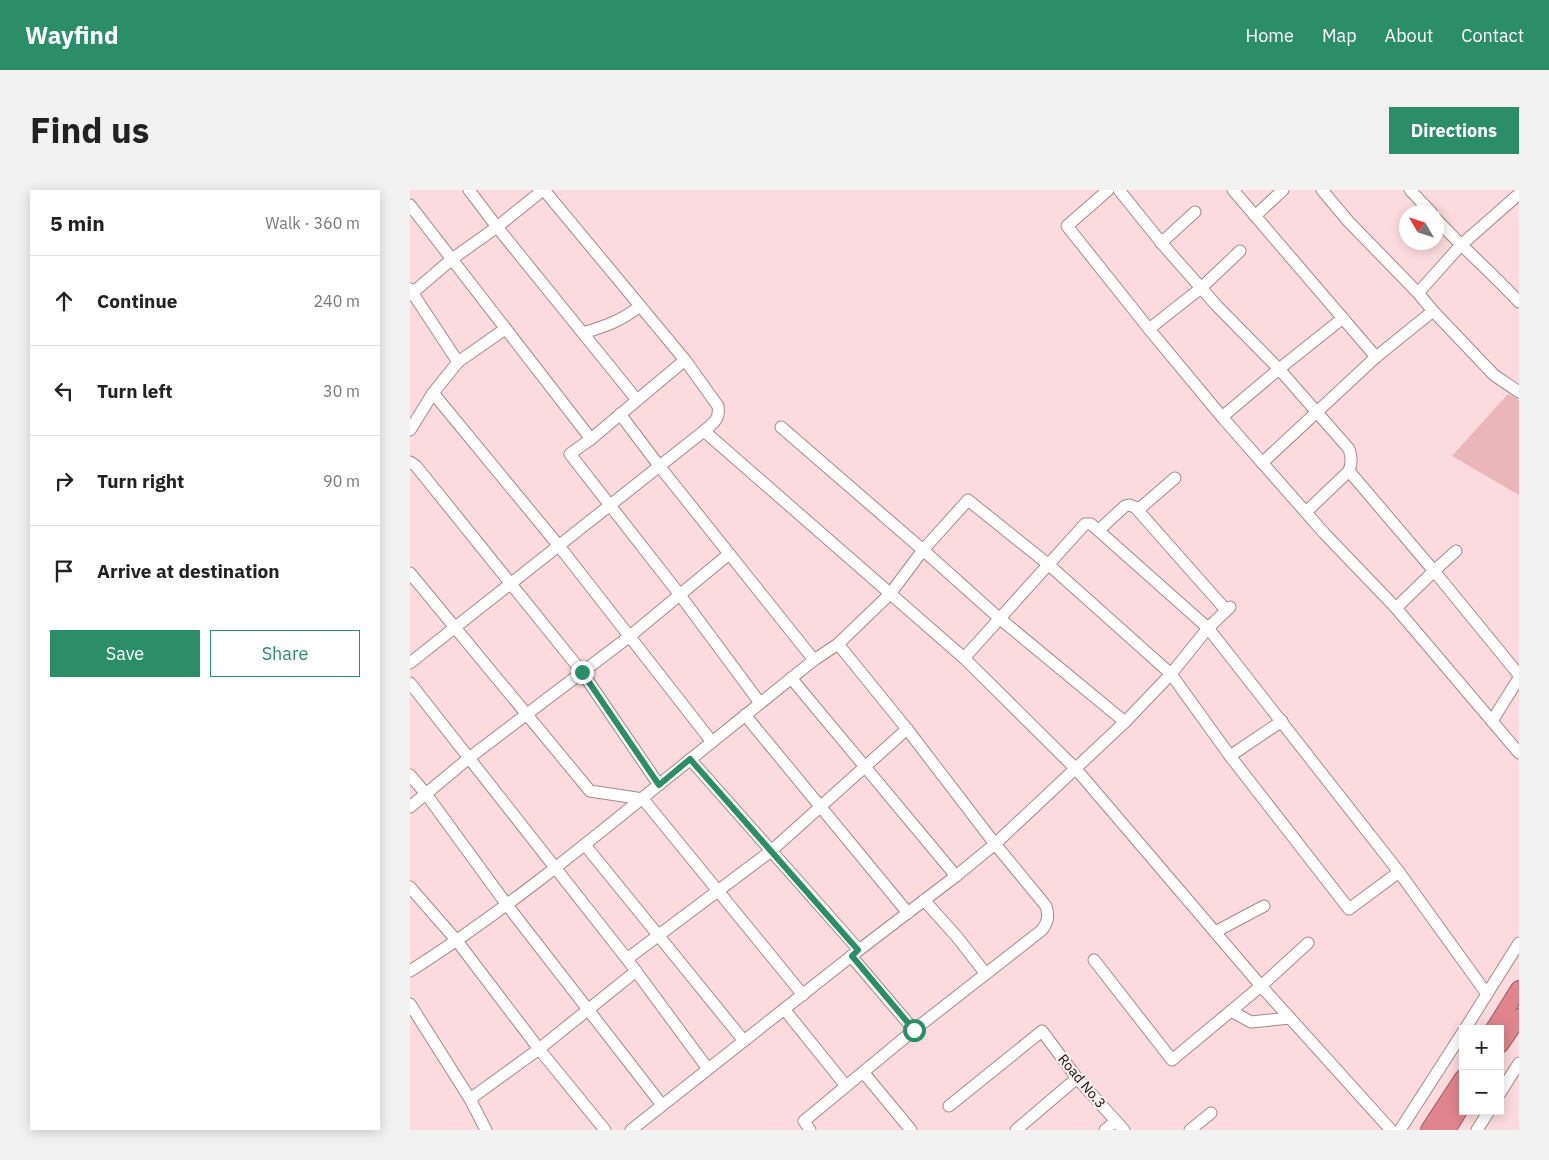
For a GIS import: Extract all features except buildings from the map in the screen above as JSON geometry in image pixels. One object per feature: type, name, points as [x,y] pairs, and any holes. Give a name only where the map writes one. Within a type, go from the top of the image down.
[{"type":"highway","points":[[1496,1025],[1519,989]]},
{"type":"highway","points":[[1504,1039],[1519,1017]]},
{"type":"highway","points":[[1429,1130],[1459,1084]]},
{"type":"highway","points":[[1447,1130],[1459,1110]]},
{"type":"street","points":[[469,190],[637,400]]},
{"type":"street","points":[[410,663],[704,431],[714,422],[719,414],[718,406],[685,360],[543,190],[411,292],[458,362]]},
{"type":"street","points":[[1108,190],[1094,195],[1067,226],[1222,418],[1306,512],[1396,608],[1519,753]]},
{"type":"street","points":[[1119,190],[1161,243],[1201,288],[1279,369],[1348,449],[1351,456],[1349,471],[1306,512]]},
{"type":"street","points":[[1233,190],[1376,357]]},
{"type":"street","points":[[1255,216],[1283,190]]},
{"type":"street","points":[[1322,190],[1348,221],[1418,292],[1433,311],[1494,375],[1514,390],[1519,378]]},
{"type":"street","points":[[1410,190],[1424,205]]},
{"type":"street","points":[[1418,292],[1461,245],[1519,194]]},
{"type":"street","points":[[410,205],[591,439]]},
{"type":"street","points":[[1161,243],[1195,212]]},
{"type":"street","points":[[1444,227],[1519,302]]},
{"type":"street","points":[[1149,329],[1201,288],[1240,251]]},
{"type":"street","points":[[583,333],[613,324],[640,306]]},
{"type":"street","points":[[1262,463],[1376,357],[1433,311]]},
{"type":"street","points":[[1222,418],[1343,318]]},
{"type":"street","points":[[410,430],[433,393],[458,362],[505,329]]},
{"type":"street","points":[[685,360],[591,439],[570,454],[680,595],[760,703]]},
{"type":"street","points":[[433,393],[559,546],[712,742]]},
{"type":"street","points":[[620,414],[814,660]]},
{"type":"street","points":[[781,427],[999,618],[1125,722]]},
{"type":"street","points":[[704,431],[964,658],[1076,770],[1261,986],[1391,1130]]},
{"type":"street","points":[[410,462],[416,466],[582,672],[659,785]]},
{"type":"street","points":[[1349,471],[1434,571],[1519,677],[1492,721]]},
{"type":"street","points":[[1138,510],[1175,478]]},
{"type":"street","points":[[410,970],[457,941],[556,868],[644,799],[690,759],[791,678],[838,644],[890,594],[923,550],[968,500],[1049,565],[1171,674],[1230,756],[1349,909],[1399,872]]},
{"type":"street","points":[[631,1130],[995,844],[1125,722],[1171,674],[1208,628],[1228,608],[1138,510],[1129,505],[1125,506],[1099,530]]},
{"type":"street","points":[[964,658],[1085,524],[1091,524],[1208,628],[1399,872],[1487,994]]},
{"type":"street","points":[[1396,608],[1456,551]]},
{"type":"street","points":[[410,806],[527,713],[630,636],[729,554]]},
{"type":"street","points":[[410,573],[590,791],[644,799],[803,995]]},
{"type":"street","points":[[810,1130],[804,1122],[914,1030],[1042,930],[1046,925],[1048,914],[1046,906],[838,644]]},
{"type":"street","points":[[791,678],[956,876]]},
{"type":"street","points":[[410,683],[627,958],[635,972],[708,1069]]},
{"type":"street","points":[[746,715],[908,913]]},
{"type":"street","points":[[1230,756],[1282,721]]},
{"type":"street","points":[[627,958],[771,851],[907,729]]},
{"type":"street","points":[[690,759],[771,851],[855,953],[914,1030]]},
{"type":"street","points":[[410,775],[507,905],[662,1105]]},
{"type":"street","points":[[585,845],[744,1040]]},
{"type":"street","points":[[410,886],[457,941],[539,1049],[605,1130]]},
{"type":"street","points":[[924,900],[957,937],[986,974]]},
{"type":"street","points":[[1215,932],[1264,906]]},
{"type":"street","points":[[1094,960],[1172,1060],[1261,986],[1308,943]]},
{"type":"street","points":[[1467,1025],[1519,943]]},
{"type":"street","points":[[470,1099],[539,1049],[635,972]]},
{"type":"street","points":[[410,1004],[470,1099],[486,1130]]},
{"type":"street","points":[[784,1009],[846,1086]]},
{"type":"street","points":[[1231,1011],[1251,1022],[1290,1018]]},
{"type":"street","name":"Road No.3","points":[[949,1106],[1042,1031],[1077,1078],[1124,1130]]},
{"type":"street","points":[[1400,1130],[1459,1038]]},
{"type":"street","points":[[1504,1087],[1519,1063]]},
{"type":"street","points":[[862,1072],[911,1130]]},
{"type":"street","points":[[1016,1130],[1077,1078]]},
{"type":"street","points":[[1190,1130],[1211,1113]]},
{"type":"street","points":[[1477,1130],[1486,1115]]},
{"type":"street","points":[[1105,1130],[1116,1121]]},
{"type":"shaded area","points":[[1508,394],[1519,400],[1519,495],[1452,456]]},
{"type":"route","points":[[582,672],[659,785],[690,759],[858,950],[852,956],[914,1030]]}]
